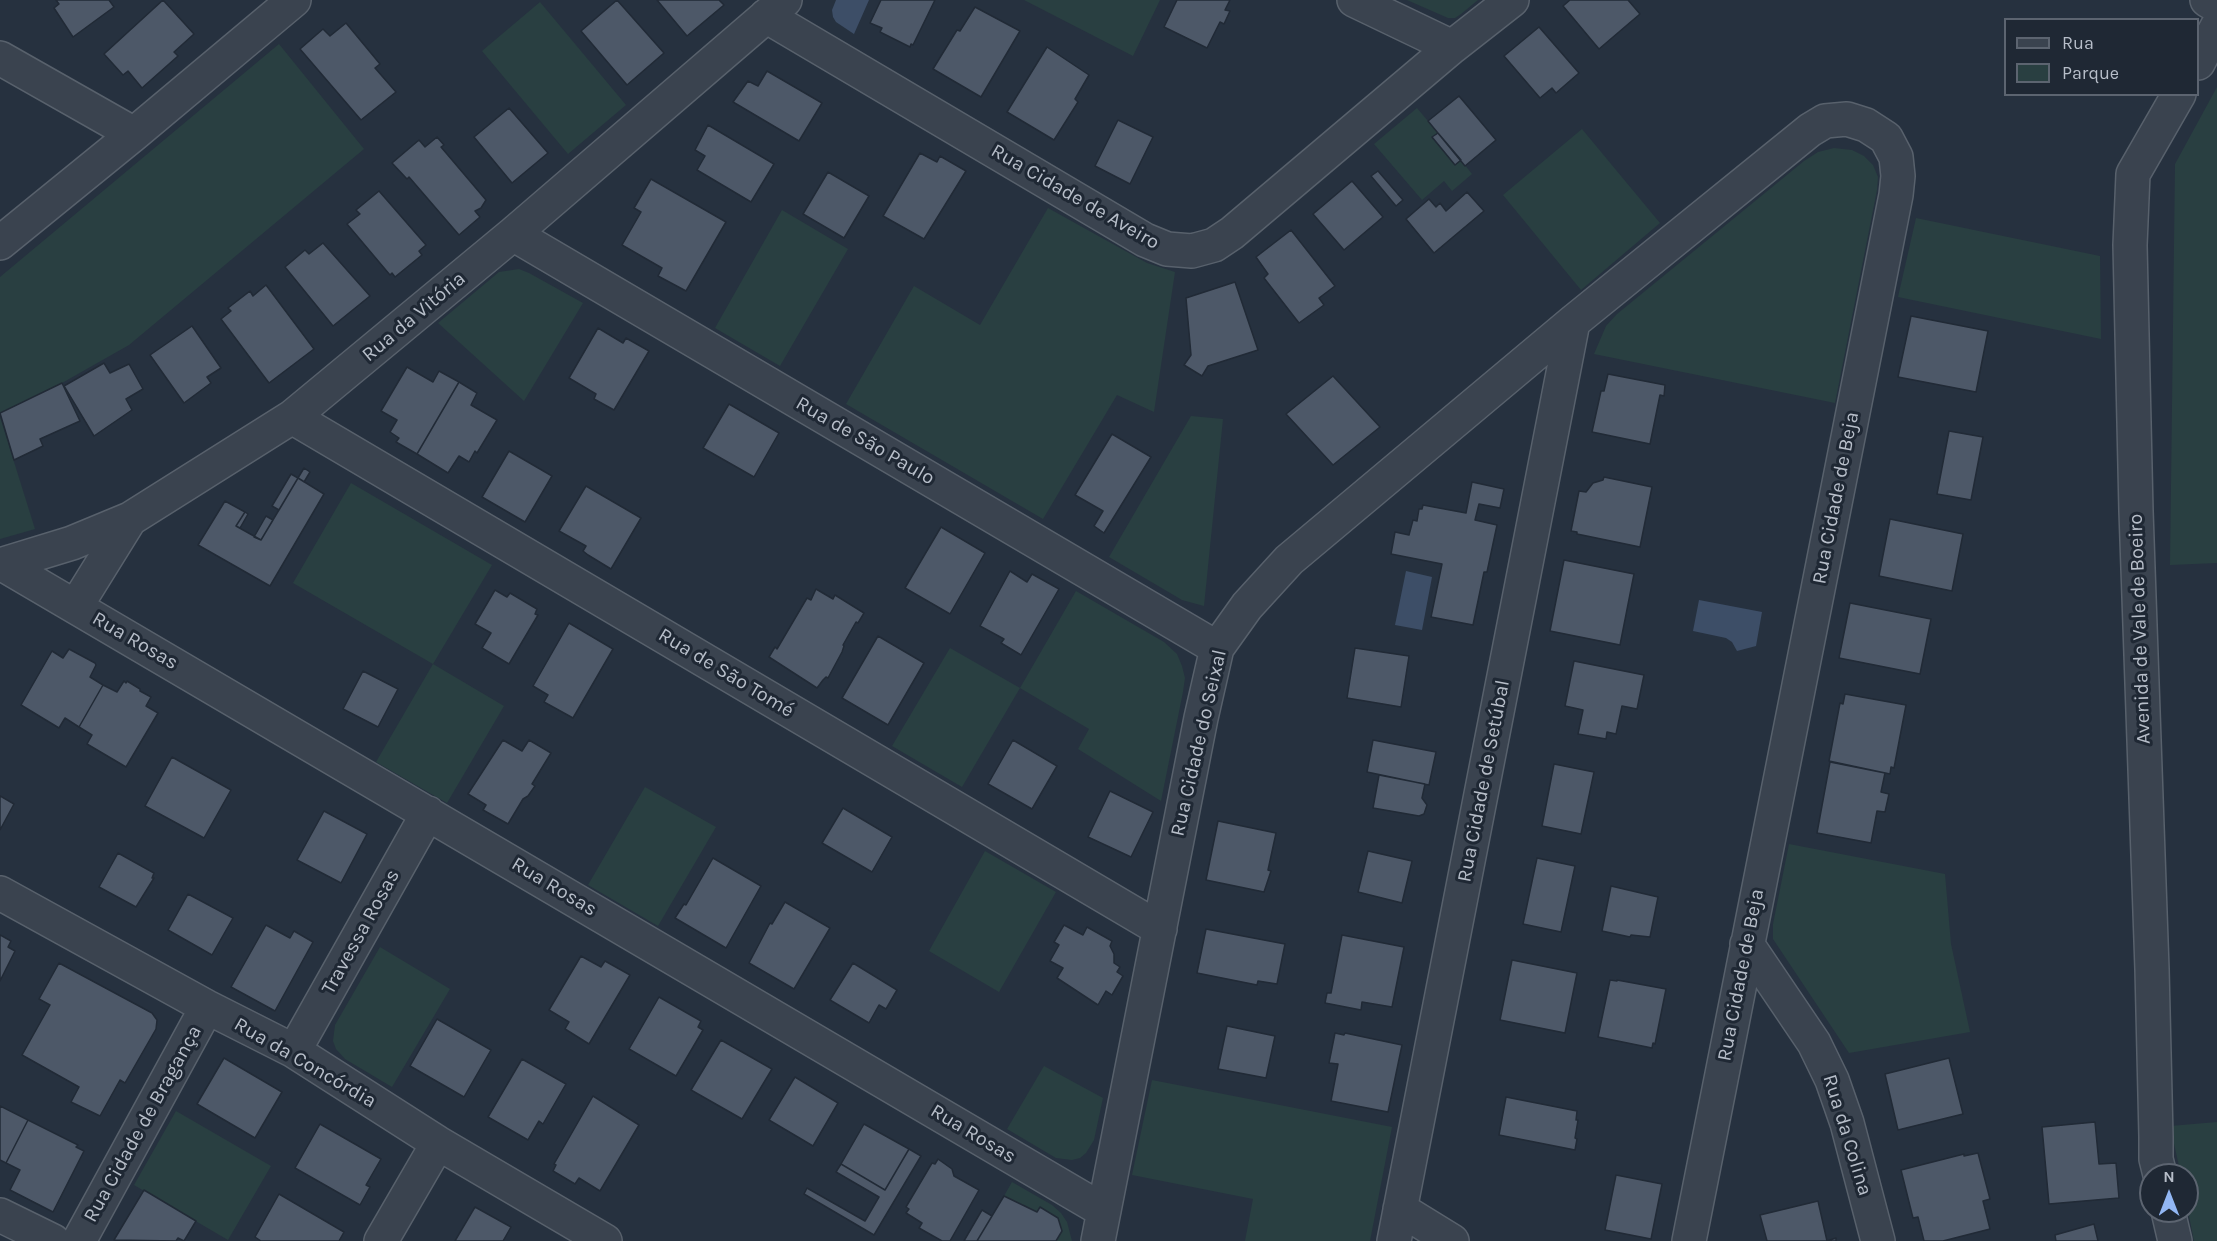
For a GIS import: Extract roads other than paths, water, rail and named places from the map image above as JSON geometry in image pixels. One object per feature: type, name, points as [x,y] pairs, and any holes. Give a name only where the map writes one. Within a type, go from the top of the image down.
[{"type":"street","points":[[0,243],[294,0]]},
{"type":"street","points":[[1354,0],[1452,47]]},
{"type":"street","name":"Rua Cidade de Aveiro","points":[[775,8],[1145,240],[1167,249],[1192,251],[1214,245],[1232,233],[1452,47],[1512,0]]},
{"type":"street","points":[[2207,0],[2217,6]]},
{"type":"street","name":"Rua da Vitória","points":[[2,565],[72,543],[130,519],[292,417],[513,234],[775,8]]},
{"type":"street","points":[[2199,61],[2217,27]]},
{"type":"street","points":[[0,58],[134,134]]},
{"type":"street","name":"Avenida de Vale de Boeiro","points":[[2158,1163],[2136,511],[2130,245],[2133,174],[2178,96]]},
{"type":"street","name":"Rua Cidade de Beja","points":[[1573,322],[1810,130],[1825,121],[1846,119],[1866,125],[1886,138],[1896,157],[1898,176],[1896,195],[1689,1241]]},
{"type":"street","name":"Rua de São Paulo","points":[[513,234],[1217,648]]},
{"type":"street","name":"Rua Cidade do Seixal","points":[[1101,1226],[1217,648],[1247,606],[1289,560],[1573,322]]},
{"type":"street","name":"Rua Cidade de Setúbal","points":[[1394,1241],[1573,322]]},
{"type":"street","name":"Rua de São Tomé","points":[[292,417],[1160,929]]},
{"type":"street","points":[[76,606],[130,519]]},
{"type":"street","name":"Rua Rosas","points":[[2,565],[428,813],[1101,1226]]},
{"type":"street","name":"Travessa Rosas","points":[[294,1051],[428,813]]},
{"type":"street","name":"Rua da Concórdia","points":[[0,893],[207,1007],[294,1051],[438,1143],[605,1241]]},
{"type":"street","name":"Rua da Colina","points":[[1747,944],[1814,1043],[1832,1080],[1850,1132],[1878,1241]]},
{"type":"street","name":"Rua Cidade de Bragança","points":[[79,1241],[207,1007]]},
{"type":"street","points":[[381,1241],[438,1143]]},
{"type":"street","points":[[1400,1209],[1452,1241]]},
{"type":"street","points":[[0,1215],[53,1241]]},
{"type":"street","points":[[2171,1223],[2175,1241]]},
{"type":"water","points":[[836,0],[869,0],[854,34],[836,22],[833,17],[832,10]]},
{"type":"water","points":[[1406,571],[1432,577],[1422,630],[1395,625]]},
{"type":"water","points":[[1699,600],[1762,612],[1756,646],[1737,651],[1732,642],[1726,638],[1693,631]]}]
